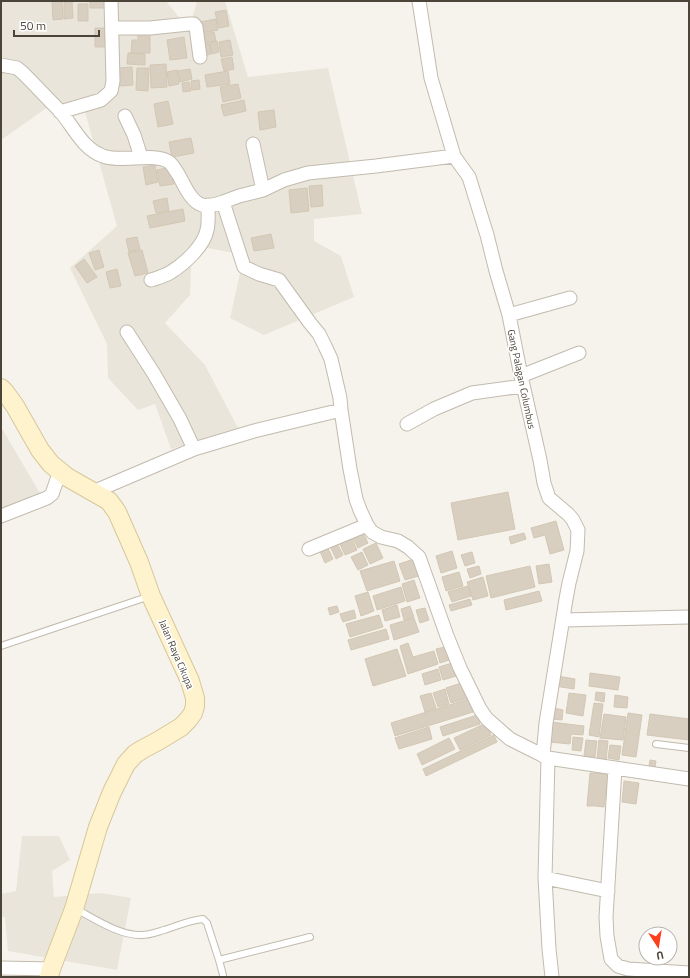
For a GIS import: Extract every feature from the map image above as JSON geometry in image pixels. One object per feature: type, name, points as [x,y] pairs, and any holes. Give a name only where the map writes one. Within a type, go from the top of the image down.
[{"type":"main road","name":"Jalan Raya Cikupa","points":[[1,388],[15,406],[40,450],[51,464],[67,477],[109,501],[117,512],[139,562],[151,596],[190,681],[195,698],[193,713],[181,727],[135,754],[126,764],[112,792],[98,827],[74,908],[50,973]]},
{"type":"street","points":[[60,112],[102,100],[111,91],[113,81],[111,1]]},
{"type":"street","name":"Gang Palagan Columbus","points":[[419,1],[431,78],[454,156],[469,177],[509,315],[544,483],[549,498],[568,514],[578,530],[577,551],[569,583],[546,723],[545,878],[552,977]]},
{"type":"street","points":[[112,28],[150,28],[194,24],[196,27],[200,57]]},
{"type":"street","points":[[1,65],[17,68],[23,73],[60,112],[89,148],[102,156],[115,159],[141,157],[159,158],[168,161],[172,164],[186,189],[195,201],[202,205],[208,206],[263,190],[284,180],[308,173],[454,156]]},
{"type":"street","points":[[125,116],[134,135],[141,157]]},
{"type":"street","points":[[253,144],[263,190]]},
{"type":"street","points":[[223,202],[244,268],[279,280],[318,334],[331,359],[340,398],[350,469],[356,499],[360,510],[372,532],[381,537],[408,546],[419,557],[460,668],[480,709],[487,719],[510,739],[546,757],[689,779]]},
{"type":"street","points":[[151,280],[170,273],[189,259],[204,240],[208,224],[208,206]]},
{"type":"street","points":[[509,315],[570,298]]},
{"type":"street","points":[[126,332],[154,374],[176,413],[190,451]]},
{"type":"street","points":[[407,424],[434,409],[472,393],[522,381],[579,353]]},
{"type":"street","points":[[93,492],[190,451],[254,431],[341,410]]},
{"type":"street","points":[[1,516],[48,498],[52,494],[60,471]]},
{"type":"street","points":[[309,549],[367,525]]},
{"type":"street","points":[[563,620],[689,617]]},
{"type":"street","points":[[614,768],[606,917],[607,936],[611,959],[628,977]]},
{"type":"street","points":[[545,878],[608,891]]},
{"type":"street","points":[[618,966],[628,969],[686,974]]},
{"type":"street","points":[[1,968],[50,973]]},
{"type":"lane","points":[[1,646],[151,596]]},
{"type":"lane","points":[[656,744],[689,748]]},
{"type":"lane","points":[[74,908],[115,930],[131,934],[143,935],[164,930],[196,919],[203,919],[207,922],[223,975]]},
{"type":"lane","points":[[219,960],[310,937]]},
{"type":"shaded area","points":[[1,1],[166,1],[189,30],[197,1],[225,1],[248,77],[328,68],[362,214],[314,219],[314,241],[341,256],[354,297],[264,335],[230,318],[244,255],[192,245],[190,295],[165,323],[205,365],[238,428],[171,449],[155,404],[138,410],[108,378],[107,344],[70,268],[117,226],[81,98],[45,109],[1,140]]},
{"type":"shaded area","points":[[1,427],[44,500],[1,515]]},
{"type":"shaded area","points":[[22,836],[59,836],[70,860],[52,871],[54,897],[101,893],[131,898],[117,970],[8,951],[5,917],[1,917],[1,894],[16,891]]},
{"type":"building","points":[[52,1],[62,1],[63,19],[53,20]]},
{"type":"building","points":[[72,1],[73,18],[64,19],[64,2]]},
{"type":"building","points":[[90,1],[107,1],[107,8],[90,8]]},
{"type":"building","points":[[78,4],[88,4],[88,21],[78,21]]},
{"type":"building","points":[[226,10],[229,26],[219,28],[215,12]]},
{"type":"building","points":[[216,19],[218,30],[202,33],[200,22]]},
{"type":"building","points":[[95,28],[112,28],[106,47],[95,47]]},
{"type":"building","points":[[138,30],[150,31],[150,53],[131,53],[132,40],[138,40]]},
{"type":"building","points":[[214,32],[216,41],[201,43],[200,35]]},
{"type":"building","points":[[184,37],[187,58],[170,60],[167,40]]},
{"type":"building","points":[[230,40],[233,55],[221,57],[219,42]]},
{"type":"building","points":[[217,41],[219,52],[212,54],[210,43]]},
{"type":"building","points":[[209,43],[211,54],[203,56],[201,45]]},
{"type":"building","points":[[128,53],[145,54],[145,65],[127,64]]},
{"type":"building","points":[[232,57],[234,69],[224,71],[221,59]]},
{"type":"building","points":[[166,64],[167,87],[151,88],[150,65]]},
{"type":"building","points":[[132,67],[133,85],[119,86],[119,68]]},
{"type":"building","points":[[137,68],[149,68],[148,91],[136,90]]},
{"type":"building","points":[[190,69],[192,79],[180,82],[178,71]]},
{"type":"building","points":[[177,70],[179,84],[169,86],[167,72]]},
{"type":"building","points":[[228,71],[230,84],[207,87],[205,75]]},
{"type":"building","points":[[199,80],[200,89],[192,90],[191,81]]},
{"type":"building","points":[[189,82],[191,91],[183,92],[182,83]]},
{"type":"building","points":[[238,84],[241,98],[223,102],[220,87]]},
{"type":"building","points":[[244,100],[246,111],[224,116],[221,105]]},
{"type":"building","points":[[168,101],[173,124],[158,127],[154,104]]},
{"type":"building","points":[[274,110],[276,127],[260,130],[258,112]]},
{"type":"building","points":[[191,138],[194,153],[172,157],[169,142]]},
{"type":"building","points":[[155,165],[158,182],[146,185],[143,167]]},
{"type":"building","points":[[171,167],[174,184],[160,186],[157,170]]},
{"type":"building","points":[[322,185],[323,206],[311,207],[309,186]]},
{"type":"building","points":[[307,188],[309,211],[291,213],[289,190]]},
{"type":"building","points":[[167,198],[169,211],[156,213],[153,201]]},
{"type":"building","points":[[183,209],[185,221],[150,228],[147,216]]},
{"type":"building","points":[[271,234],[274,248],[254,251],[251,238]]},
{"type":"building","points":[[137,237],[140,249],[129,252],[126,239]]},
{"type":"building","points":[[99,250],[104,267],[95,270],[89,253]]},
{"type":"building","points":[[142,250],[148,273],[135,276],[128,253]]},
{"type":"building","points":[[84,259],[97,277],[87,283],[75,266]]},
{"type":"building","points":[[117,269],[121,286],[110,288],[106,272]]},
{"type":"building","points":[[508,492],[515,529],[458,540],[451,503]]},
{"type":"building","points":[[556,521],[564,550],[550,554],[545,535],[534,538],[531,528]]},
{"type":"building","points":[[363,533],[368,543],[358,548],[353,538]]},
{"type":"building","points":[[524,533],[526,539],[511,544],[509,537]]},
{"type":"building","points":[[352,539],[357,550],[345,555],[340,544]]},
{"type":"building","points":[[337,543],[343,555],[336,559],[330,546]]},
{"type":"building","points":[[376,543],[383,558],[370,564],[363,549]]},
{"type":"building","points":[[327,546],[333,559],[325,563],[319,549]]},
{"type":"building","points":[[452,551],[457,568],[441,573],[436,556]]},
{"type":"building","points":[[362,552],[368,565],[358,570],[351,557]]},
{"type":"building","points":[[472,552],[475,563],[465,566],[461,555]]},
{"type":"building","points":[[417,558],[422,575],[405,580],[399,564]]},
{"type":"building","points":[[394,561],[400,581],[367,591],[360,571]]},
{"type":"building","points":[[549,564],[552,582],[539,584],[536,566]]},
{"type":"building","points":[[479,566],[481,574],[470,578],[467,569]]},
{"type":"building","points":[[530,566],[535,587],[491,598],[486,576]]},
{"type":"building","points":[[459,572],[463,586],[446,591],[442,577]]},
{"type":"building","points":[[483,577],[488,596],[473,600],[467,582]]},
{"type":"building","points":[[414,580],[420,598],[407,602],[402,584]]},
{"type":"building","points":[[468,586],[471,596],[452,602],[448,592]]},
{"type":"building","points":[[401,587],[405,601],[377,610],[373,596]]},
{"type":"building","points":[[539,591],[542,601],[506,610],[504,600]]},
{"type":"building","points":[[368,592],[374,611],[361,616],[355,596]]},
{"type":"building","points":[[470,599],[472,605],[451,611],[449,605]]},
{"type":"building","points":[[397,605],[400,617],[385,621],[382,610]]},
{"type":"building","points":[[337,606],[339,612],[330,615],[328,608]]},
{"type":"building","points":[[410,606],[414,617],[404,620],[401,609]]},
{"type":"building","points":[[425,608],[429,620],[420,623],[416,610]]},
{"type":"building","points":[[354,610],[356,618],[343,622],[340,614]]},
{"type":"building","points":[[379,615],[383,627],[350,637],[346,624]]},
{"type":"building","points":[[414,618],[419,632],[394,640],[390,625]]},
{"type":"building","points":[[386,629],[389,639],[351,650],[348,640]]},
{"type":"building","points":[[408,643],[413,657],[434,651],[438,664],[408,674],[400,646]]},
{"type":"building","points":[[445,647],[449,660],[440,663],[436,649]]},
{"type":"building","points":[[397,649],[406,676],[373,686],[365,659]]},
{"type":"building","points":[[452,663],[456,676],[443,680],[439,667]]},
{"type":"building","points":[[438,669],[441,680],[425,685],[422,674]]},
{"type":"building","points":[[590,673],[620,677],[618,690],[589,686]]},
{"type":"building","points":[[557,676],[575,679],[574,689],[555,686]]},
{"type":"building","points":[[464,682],[468,698],[451,703],[446,688]]},
{"type":"building","points":[[445,689],[449,704],[438,707],[433,693]]},
{"type":"building","points":[[596,692],[605,693],[604,702],[595,700]]},
{"type":"building","points":[[431,693],[436,708],[425,712],[420,696]]},
{"type":"building","points":[[569,693],[586,695],[583,716],[566,713]]},
{"type":"building","points":[[615,695],[628,697],[627,708],[614,707]]},
{"type":"building","points":[[469,699],[473,712],[395,736],[391,723]]},
{"type":"building","points":[[594,703],[603,704],[599,737],[589,735]]},
{"type":"building","points":[[554,708],[563,710],[562,720],[552,719]]},
{"type":"building","points":[[628,713],[642,715],[636,757],[622,755]]},
{"type":"building","points":[[604,714],[626,717],[623,740],[600,738]]},
{"type":"building","points":[[650,714],[689,719],[689,740],[647,735]]},
{"type":"building","points":[[477,715],[480,724],[443,736],[440,727]]},
{"type":"building","points":[[551,722],[584,726],[583,735],[571,734],[570,744],[549,742]]},
{"type":"building","points":[[486,723],[491,735],[460,750],[454,738]]},
{"type":"building","points":[[429,727],[432,739],[399,749],[395,738]]},
{"type":"building","points":[[494,735],[497,742],[426,776],[423,769]]},
{"type":"building","points":[[573,737],[583,738],[581,751],[572,750]]},
{"type":"building","points":[[449,738],[455,749],[422,765],[417,754]]},
{"type":"building","points":[[586,740],[597,741],[595,757],[584,756]]},
{"type":"building","points":[[599,740],[608,741],[606,760],[597,759]]},
{"type":"building","points":[[610,745],[621,746],[619,760],[608,758]]},
{"type":"building","points":[[650,760],[656,761],[655,767],[649,766]]},
{"type":"building","points":[[590,773],[608,775],[604,807],[587,806]]},
{"type":"building","points":[[624,781],[639,783],[636,804],[622,802]]}]
